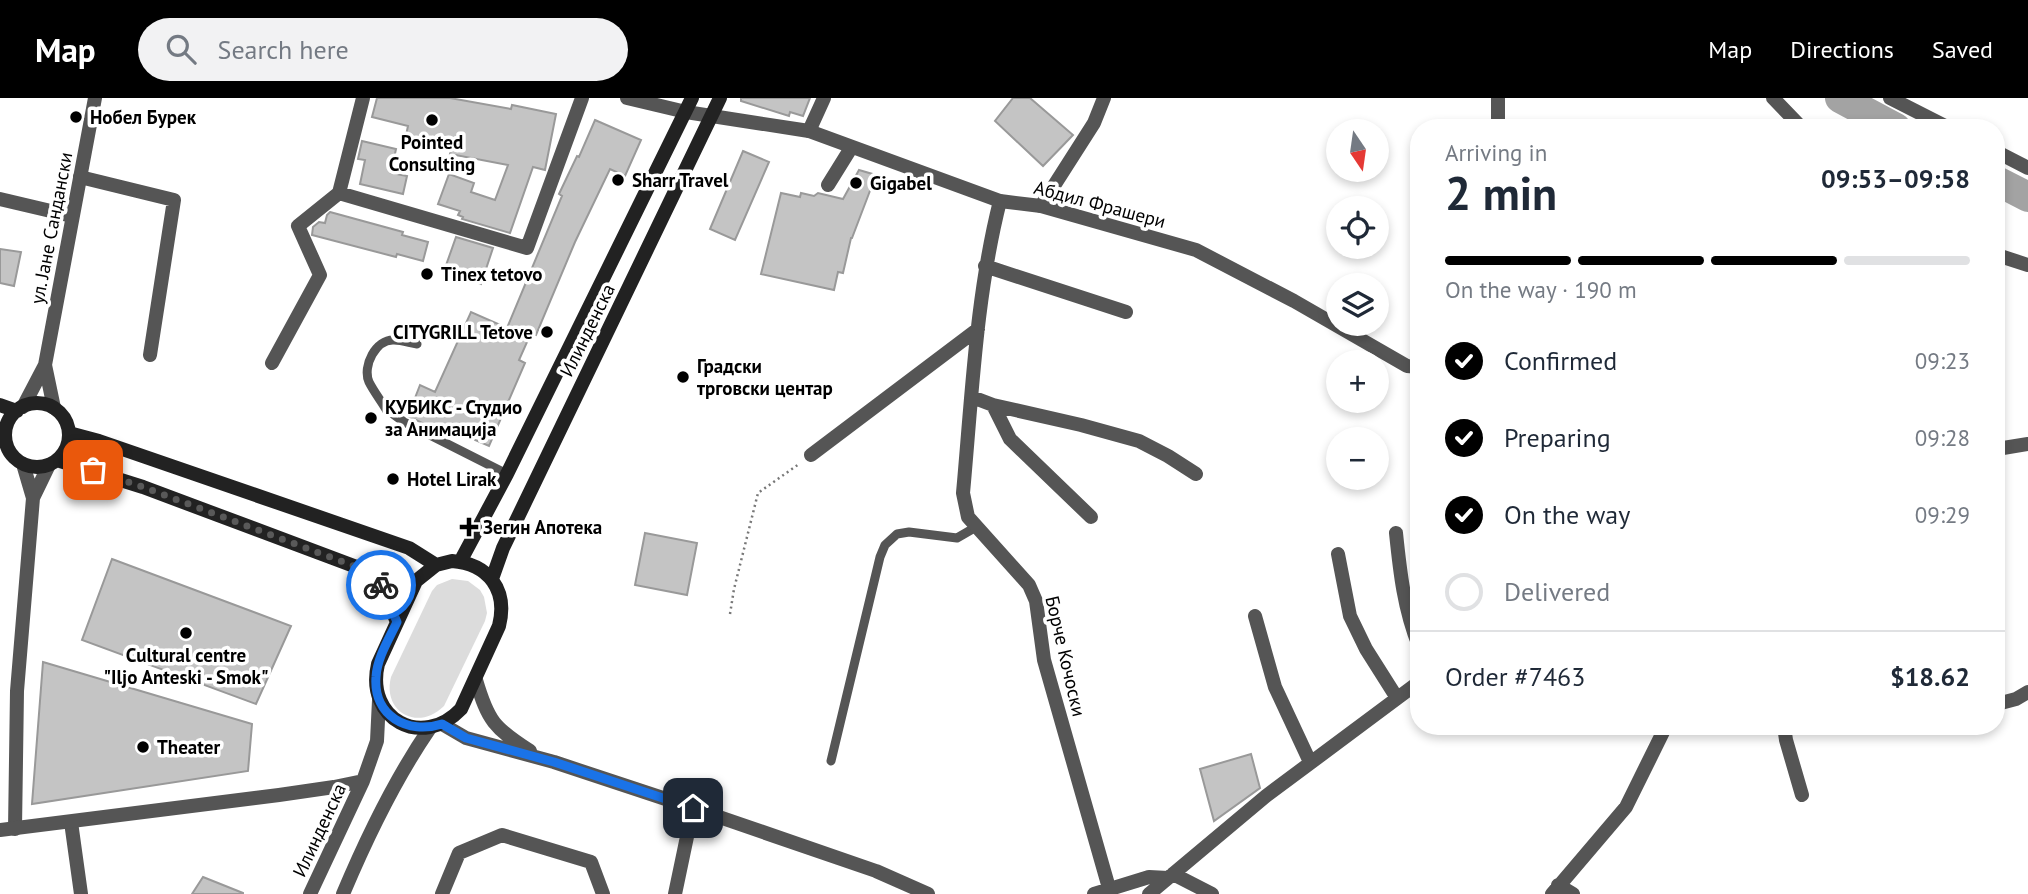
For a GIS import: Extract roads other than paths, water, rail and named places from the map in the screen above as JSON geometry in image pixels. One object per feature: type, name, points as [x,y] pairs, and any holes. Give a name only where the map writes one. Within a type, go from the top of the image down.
[{"type":"main road","name":"Илинденска","points":[[492,579],[503,548],[720,98]]},
{"type":"main road","name":"Илинденска","points":[[460,562],[507,474],[689,105]]},
{"type":"main road","points":[[33,404],[54,408],[67,424],[69,433],[66,449],[53,463],[40,467],[23,464],[10,452],[3,434],[7,426],[20,409],[33,404]]},
{"type":"main road","points":[[0,405],[20,409]]},
{"type":"main road","points":[[69,433],[409,548],[436,565],[460,562],[483,570],[498,590],[502,614],[476,680],[461,709],[453,718],[436,726],[418,728],[395,719],[379,700]]},
{"type":"main road","points":[[53,463],[143,487],[370,572],[380,583],[397,622]]},
{"type":"main road","name":"Илинденска","points":[[379,700],[376,688],[378,664],[416,581],[436,565]]},
{"type":"street","name":"ул. Јане Сандански","points":[[45,365],[95,98]]},
{"type":"street","points":[[272,363],[320,275],[298,226],[339,193],[363,98]]},
{"type":"street","points":[[339,193],[527,248],[582,98]]},
{"type":"street","name":"Абдил Фрашери","points":[[627,98],[689,105],[712,116],[809,131],[1000,201],[1041,206],[1196,250],[1410,366]]},
{"type":"street","points":[[809,131],[824,98]]},
{"type":"street","points":[[1041,206],[1094,123],[1104,98]]},
{"type":"street","points":[[1497,119],[1498,98]]},
{"type":"street","points":[[1773,98],[1793,119]]},
{"type":"street","points":[[1891,98],[1932,119]]},
{"type":"street","points":[[828,185],[851,148]]},
{"type":"street","points":[[2005,156],[2028,168]]},
{"type":"street","points":[[80,177],[174,200],[150,355]]},
{"type":"street","points":[[0,199],[72,215]]},
{"type":"street","name":"Борче Кочоски","points":[[1000,201],[981,292],[963,493],[968,517],[1029,585],[1036,601],[1044,660],[1109,888]]},
{"type":"street","points":[[2005,258],[2028,265]]},
{"type":"street","points":[[985,266],[1126,312]]},
{"type":"street","points":[[811,456],[978,329]]},
{"type":"street","points":[[45,365],[54,408]]},
{"type":"street","points":[[20,409],[45,365]]},
{"type":"street","points":[[972,397],[993,405],[1139,441],[1196,474]]},
{"type":"street","points":[[993,405],[1010,439],[1091,517]]},
{"type":"street","points":[[2005,448],[2028,444]]},
{"type":"street","points":[[33,498],[53,463]]},
{"type":"street","points":[[15,829],[18,691],[33,498],[23,464]]},
{"type":"street","points":[[1396,533],[1403,598],[1410,623]]},
{"type":"street","points":[[1338,554],[1350,616],[1366,649],[1397,698]]},
{"type":"street","points":[[1255,616],[1275,687],[1310,762]]},
{"type":"street","points":[[476,680],[487,713],[494,724],[543,760]]},
{"type":"street","points":[[1149,894],[1266,796],[1410,689]]},
{"type":"street","points":[[2005,702],[2028,692]]},
{"type":"street","name":"Илинденска","points":[[310,894],[363,780],[377,741],[379,700]]},
{"type":"street","points":[[343,894],[356,863],[410,759],[436,726],[466,738],[693,808],[876,871],[928,894]]},
{"type":"street","points":[[1573,894],[1555,890],[1626,807],[1662,735]]},
{"type":"street","points":[[1785,735],[1802,795]]},
{"type":"street","points":[[0,830],[320,789],[363,780]]},
{"type":"street","points":[[675,894],[693,808]]},
{"type":"street","points":[[71,822],[81,894]]},
{"type":"street","points":[[442,894],[459,853],[502,835],[591,862],[603,894]]},
{"type":"street","points":[[1094,894],[1149,877],[1171,876],[1212,894]]},
{"type":"lane","points":[[417,344],[393,339],[384,342],[371,357],[367,367],[369,382],[390,412],[404,422],[507,474]]},
{"type":"lane","points":[[831,761],[885,545],[897,534],[909,532],[957,538],[976,527]]},
{"type":"waterway","points":[[1840,98],[1879,119]]},
{"type":"waterway","points":[[2005,185],[2028,197]]},
{"type":"place","name":"Нобел Бурек","points":[[76,117]]},
{"type":"place","name":"Pointed Consulting","points":[[432,120]]},
{"type":"place","name":"Sharr Travel","points":[[618,180]]},
{"type":"place","name":"Gigabel","points":[[856,183]]},
{"type":"place","name":"Tinex tetovo","points":[[427,274]]},
{"type":"place","name":"CITYGRILL Tetove","points":[[547,332]]},
{"type":"place","name":"Градски трговски центар","points":[[683,377]]},
{"type":"place","name":"КУБИКС - Студио за Анимација","points":[[371,418]]},
{"type":"place","name":"Hotel Lirak","points":[[393,479]]},
{"type":"place","name":"Зегин Апотека","points":[[469,527]]},
{"type":"place","name":"Cultural centre \"Iljo Anteski - Smok\"","points":[[186,633]]},
{"type":"place","name":"Theater","points":[[143,747]]}]
